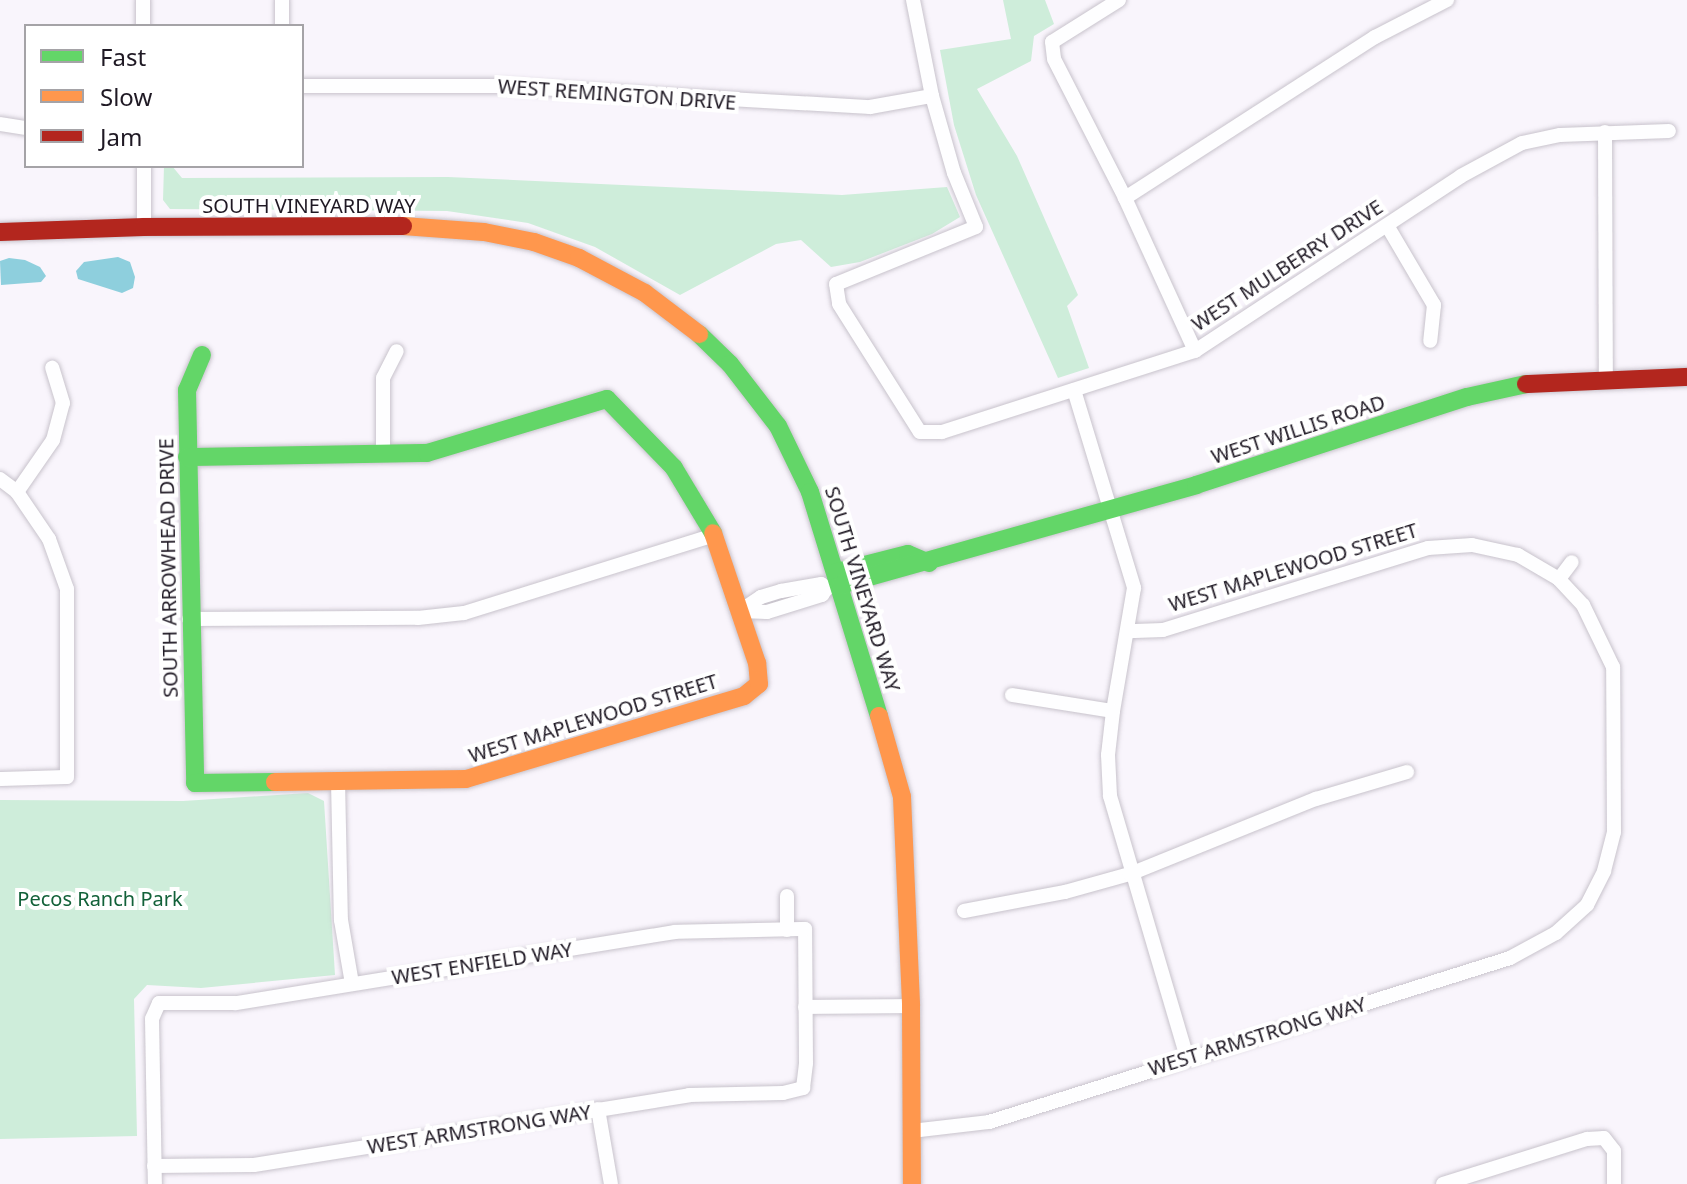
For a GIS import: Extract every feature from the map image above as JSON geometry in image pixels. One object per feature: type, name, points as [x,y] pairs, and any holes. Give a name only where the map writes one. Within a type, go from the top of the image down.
[{"type":"street","points":[[143,0],[143,24]]},
{"type":"street","points":[[282,0],[282,24]]},
{"type":"street","points":[[913,0],[932,96]]},
{"type":"street","points":[[1119,0],[1052,42],[1054,59],[1125,198],[1195,351]]},
{"type":"street","points":[[1125,198],[1375,37],[1447,0]]},
{"type":"street","name":"WEST REMINGTON DRIVE","points":[[304,86],[504,86],[870,107],[932,96]]},
{"type":"street","name":"WEST MULBERRY DRIVE","points":[[932,96],[954,173],[976,227],[836,284],[839,304],[920,432],[942,432],[1195,351],[1388,227],[1461,176],[1522,143],[1560,135],[1669,131]]},
{"type":"street","points":[[0,124],[24,128]]},
{"type":"street","points":[[1605,132],[1606,379]]},
{"type":"street","points":[[0,232],[144,227],[144,168]]},
{"type":"street","name":"SOUTH VINEYARD WAY","points":[[144,227],[430,226],[534,242],[579,258],[645,293],[703,337],[730,364],[778,426],[810,492],[902,797],[911,1006],[912,1184]]},
{"type":"street","points":[[1388,227],[1434,305],[1430,341]]},
{"type":"street","points":[[383,455],[383,378],[397,351]]},
{"type":"street","name":"SOUTH ARROWHEAD DRIVE","points":[[195,783],[189,619],[187,390],[202,355]]},
{"type":"street","points":[[17,492],[53,440],[63,403],[52,368]]},
{"type":"street","name":"WEST WILLIS ROAD","points":[[740,611],[767,612],[822,595],[835,582],[908,554],[929,563],[1283,458],[1467,397],[1542,381],[1687,377]]},
{"type":"street","points":[[1074,390],[1134,588],[1113,711],[1108,755],[1110,796],[1130,874],[1187,1058]]},
{"type":"street","points":[[187,457],[427,453],[607,399],[674,468],[714,535],[740,611]]},
{"type":"street","points":[[0,479],[17,492],[49,539],[67,589],[67,777],[0,779]]},
{"type":"street","points":[[189,619],[418,618],[464,613],[714,535]]},
{"type":"street","name":"WEST MAPLEWOOD STREET","points":[[1128,631],[1163,630],[1428,548],[1472,545],[1518,555],[1559,579],[1583,605],[1613,667],[1614,832],[1604,871],[1587,905]]},
{"type":"street","points":[[1559,579],[1572,562]]},
{"type":"street","name":"WEST MAPLEWOOD STREET","points":[[195,783],[466,779],[744,696],[759,684],[757,663],[740,611]]},
{"type":"street","points":[[1012,695],[1113,711]]},
{"type":"street","points":[[964,911],[1065,892],[1130,874],[1316,799],[1407,772]]},
{"type":"street","points":[[338,781],[341,920],[352,984]]},
{"type":"street","points":[[787,896],[787,930]]},
{"type":"street","name":"WEST ARMSTRONG WAY","points":[[912,1131],[989,1122],[1510,958],[1556,933],[1587,905]]},
{"type":"street","name":"WEST ENFIELD WAY","points":[[154,1166],[152,1019],[159,1003],[235,1003],[675,932],[805,929],[805,1007]]},
{"type":"street","points":[[805,1007],[911,1006]]},
{"type":"street","name":"WEST ARMSTRONG WAY","points":[[154,1166],[254,1165],[689,1095],[783,1093],[803,1088],[805,1007]]},
{"type":"street","points":[[598,1109],[611,1184]]},
{"type":"street","points":[[1443,1184],[1587,1139],[1604,1138],[1614,1151],[1614,1184]]},
{"type":"street","points":[[154,1166],[155,1184]]},
{"type":"green space","points":[[1003,0],[1045,0],[1054,24],[1034,36],[1031,61],[977,89],[1017,156],[1078,295],[1067,306],[1089,368],[1058,378],[976,195],[954,125],[940,50],[1011,39]]},
{"type":"green space","points":[[164,168],[174,168],[182,178],[448,177],[842,195],[947,187],[960,217],[932,234],[860,262],[831,267],[801,240],[776,244],[680,295],[595,247],[528,223],[447,211],[170,209],[163,200]]},
{"type":"green space","name":"Pecos Ranch Park","points":[[308,793],[324,801],[335,975],[201,988],[147,985],[134,999],[137,1136],[0,1139],[0,800],[183,801]]},
{"type":"water","points":[[118,257],[130,262],[135,277],[133,288],[122,293],[78,279],[76,271],[84,262]]},
{"type":"water","points":[[9,258],[25,260],[40,267],[46,276],[41,282],[1,285],[0,261]]},
{"type":"traffic: fast","points":[[699,334],[730,364],[778,426],[810,492],[879,716]]},
{"type":"traffic: fast","points":[[202,355],[187,390],[195,783],[275,782]]},
{"type":"traffic: fast","points":[[841,585],[1196,485],[1467,397],[1526,384]]},
{"type":"traffic: fast","points":[[187,457],[427,453],[607,399],[674,468],[713,533]]},
{"type":"traffic: fast","points":[[837,572],[908,554],[929,563]]},
{"type":"traffic: slow","points":[[403,226],[484,232],[534,242],[579,258],[645,293],[699,334]]},
{"type":"traffic: slow","points":[[275,782],[466,779],[744,696],[759,684],[757,663],[713,533]]},
{"type":"traffic: slow","points":[[879,716],[902,797],[911,1006],[912,1184]]},
{"type":"traffic: jam","points":[[0,232],[144,227],[403,226]]},
{"type":"traffic: jam","points":[[1526,384],[1687,377]]}]
